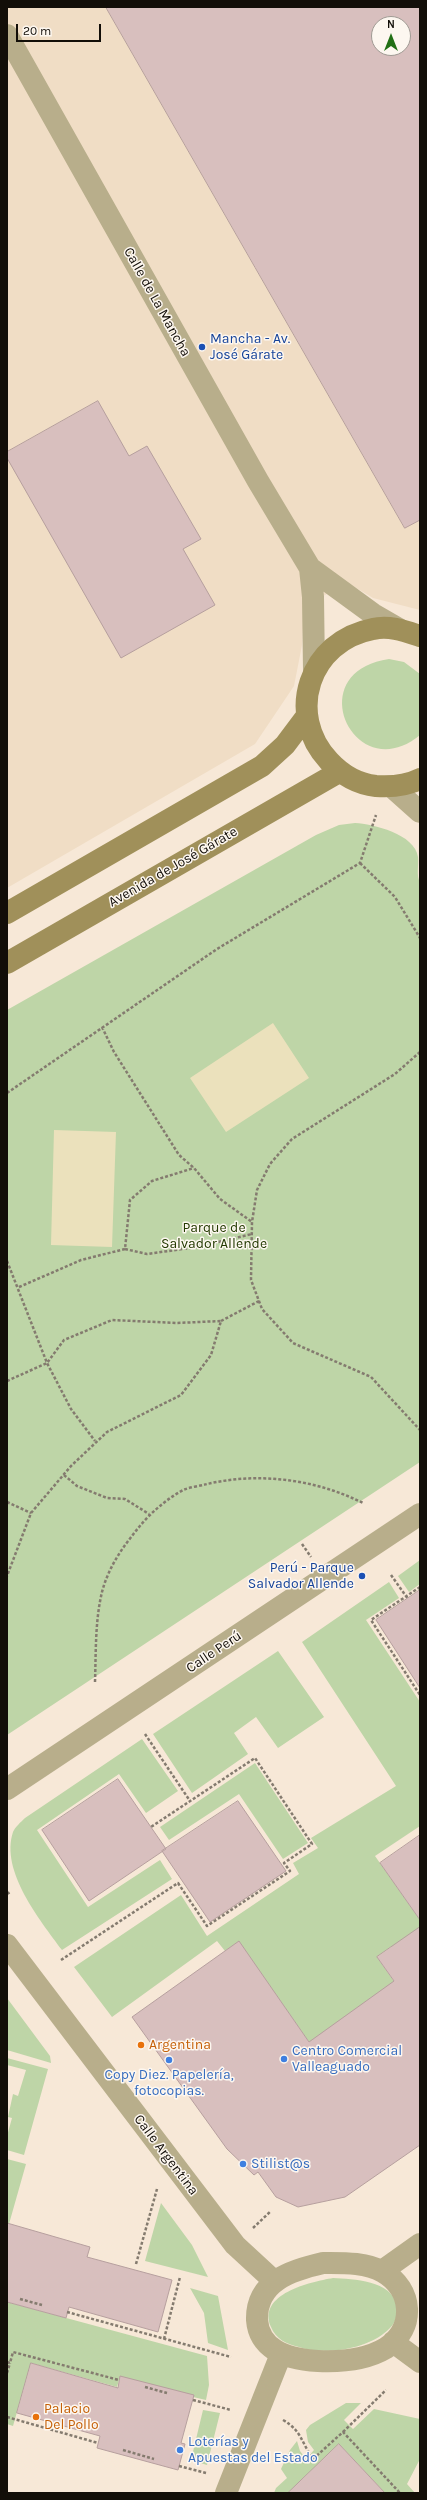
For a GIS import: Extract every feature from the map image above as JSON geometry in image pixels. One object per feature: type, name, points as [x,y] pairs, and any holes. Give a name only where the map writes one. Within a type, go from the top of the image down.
[{"type":"main road","points":[[420,636],[399,629],[374,628],[350,636],[329,651],[314,671],[306,694],[306,718],[317,748],[339,772],[364,785],[392,787],[420,779]]},
{"type":"main road","points":[[7,913],[262,766],[285,745],[306,718]]},
{"type":"main road","name":"Avenida de José Gárate","points":[[7,962],[339,772]]},
{"type":"street","name":"Calle de La Mancha","points":[[7,35],[258,481],[310,568],[373,614],[399,629]]},
{"type":"street","name":"Calle de La Mancha","points":[[310,568],[313,597],[314,671]]},
{"type":"street","points":[[392,787],[420,812]]},
{"type":"street","name":"Calle Perú","points":[[7,1789],[420,1514]]},
{"type":"street","name":"Calle Argentina","points":[[7,1945],[235,2245],[274,2281]]},
{"type":"street","points":[[382,2271],[420,2244]]},
{"type":"street","points":[[323,2264],[350,2264],[382,2271],[403,2289],[407,2301],[408,2315],[393,2342],[385,2348],[363,2357],[335,2362],[302,2360],[281,2354],[263,2340],[258,2324],[257,2307],[263,2294],[274,2281],[300,2269],[323,2264]]},
{"type":"street","points":[[393,2342],[420,2362]]},
{"type":"street","points":[[226,2493],[281,2354]]},
{"type":"path","points":[[7,1093],[102,1027],[162,989],[217,949],[360,862],[376,815]]},
{"type":"path","points":[[360,862],[395,897],[420,938]]},
{"type":"path","points":[[102,1027],[114,1052],[160,1124],[166,1137],[179,1155],[194,1168],[220,1199],[252,1222]]},
{"type":"path","points":[[420,1052],[395,1074],[292,1139],[270,1164],[256,1190],[252,1222],[251,1280],[262,1310],[293,1343],[371,1377],[420,1430]]},
{"type":"path","points":[[125,1249],[130,1200],[152,1181],[194,1168]]},
{"type":"path","points":[[19,1287],[81,1260],[125,1249],[147,1254],[197,1247],[252,1234]]},
{"type":"path","points":[[7,1261],[19,1287],[47,1363],[71,1409],[95,1441]]},
{"type":"path","points":[[7,1381],[47,1363],[64,1340],[112,1320],[177,1323],[221,1321],[259,1301]]},
{"type":"path","points":[[7,1576],[30,1513],[64,1475],[107,1432],[181,1395],[211,1355],[221,1321]]},
{"type":"path","points":[[64,1475],[77,1486],[107,1498],[124,1499],[148,1514]]},
{"type":"path","points":[[95,1682],[96,1632],[102,1591],[120,1551],[148,1514],[184,1490],[231,1478],[270,1478],[314,1485],[345,1494],[363,1503]]},
{"type":"path","points":[[7,1502],[30,1513]]},
{"type":"path","points":[[391,1575],[406,1598]]},
{"type":"path","points":[[420,1588],[371,1620],[420,1695]]},
{"type":"path","points":[[145,1734],[190,1801]]},
{"type":"path","points":[[61,1960],[178,1883],[207,1926],[290,1872],[284,1862],[312,1844],[255,1758],[151,1827]]},
{"type":"path","points":[[136,2264],[157,2189]]},
{"type":"path","points":[[164,2339],[180,2277]]},
{"type":"path","points":[[20,2299],[42,2305]]},
{"type":"path","points":[[68,2312],[231,2357]]},
{"type":"path","points":[[7,2373],[8,2363],[13,2352],[120,2380]]},
{"type":"path","points":[[145,2387],[167,2393]]},
{"type":"path","points":[[294,2426],[301,2435],[304,2446],[313,2459],[386,2390]]},
{"type":"path","points":[[193,2400],[231,2410]]},
{"type":"path","points":[[7,2417],[98,2443]]},
{"type":"path","points":[[343,2432],[400,2493]]},
{"type":"path","points":[[123,2450],[154,2459]]},
{"type":"path","points":[[179,2466],[212,2475]]},
{"type":"shaded area","points":[[7,7],[420,7],[420,610],[373,598],[348,583],[304,606],[302,645],[294,686],[255,744],[7,888]]},
{"type":"green space","points":[[389,659],[404,662],[420,674],[420,735],[396,748],[375,748],[358,738],[346,722],[342,703],[347,684],[362,668]]},
{"type":"green space","name":"Parque de Salvador Allende","points":[[355,823],[382,828],[401,836],[415,849],[418,857],[418,874],[420,882],[420,1462],[7,1735],[7,1010],[316,835],[339,825]]},
{"type":"green space","points":[[420,1560],[420,1584],[409,1592],[398,1576]]},
{"type":"green space","points":[[389,1582],[399,1598],[366,1620],[420,1702],[420,1826],[375,1856],[420,1920],[420,1938],[397,1954],[391,1947],[377,1957],[402,1993],[309,2042],[239,1942],[225,1951],[217,1941],[112,2017],[74,1967],[181,1895],[207,1936],[299,1874],[293,1863],[318,1848],[311,1838],[396,1786],[302,1642]]},
{"type":"green space","points":[[278,1651],[324,1717],[278,1748],[256,1717],[234,1733],[248,1754],[192,1793],[153,1734]]},
{"type":"green space","points":[[142,1739],[178,1791],[146,1813],[119,1774],[37,1830],[88,1907],[160,1860],[172,1879],[62,1950],[33,1910],[17,1879],[12,1863],[10,1847],[13,1832],[25,1818]]},
{"type":"green space","points":[[255,1763],[308,1843],[283,1859],[239,1794],[169,1840],[160,1827]]},
{"type":"green space","points":[[7,1998],[50,2056],[51,2063],[7,2050]]},
{"type":"green space","points":[[7,2058],[48,2069],[24,2155],[7,2150],[7,2136],[12,2118],[8,2117],[13,2094],[18,2096],[26,2070],[7,2065]]},
{"type":"green space","points":[[7,2159],[26,2164],[7,2231]]},
{"type":"green space","points":[[161,2203],[192,2245],[208,2277],[145,2261]]},
{"type":"green space","points":[[333,2278],[361,2280],[380,2286],[388,2291],[394,2297],[397,2306],[396,2318],[392,2326],[371,2341],[360,2346],[347,2349],[322,2351],[310,2350],[290,2344],[279,2338],[271,2327],[269,2316],[272,2306],[278,2298],[300,2287]]},
{"type":"green space","points":[[190,2288],[218,2296],[228,2350],[208,2343],[204,2313]]},
{"type":"green space","points":[[7,2302],[207,2356],[209,2385],[206,2400],[119,2380],[117,2387],[31,2363],[13,2426],[7,2424]]},
{"type":"green space","points":[[346,2403],[361,2403],[344,2420],[353,2429],[374,2409],[420,2419],[420,2459],[407,2484],[415,2493],[385,2493],[339,2444],[288,2493],[274,2493],[276,2488],[287,2478],[281,2469],[290,2450],[297,2441],[300,2451],[306,2459],[314,2450],[308,2442],[306,2430],[310,2425]]},
{"type":"green space","points":[[203,2410],[220,2413],[207,2465],[191,2460]]},
{"type":"sand","points":[[273,1023],[309,1078],[226,1132],[190,1078]]},
{"type":"sand","points":[[54,1130],[116,1132],[112,1247],[51,1245]]},
{"type":"building","points":[[106,7],[420,7],[420,520],[405,528]]},
{"type":"building","points":[[98,401],[129,456],[147,446],[201,539],[183,549],[215,605],[121,658],[7,458],[7,452]]},
{"type":"building","points":[[420,1590],[420,1688],[376,1620]]},
{"type":"building","points":[[118,1779],[166,1849],[89,1901],[42,1830]]},
{"type":"building","points":[[238,1801],[286,1871],[210,1922],[162,1851]]},
{"type":"building","points":[[420,1835],[420,1920],[380,1863]]},
{"type":"building","name":"Centro Comercial Valleaguado","points":[[420,1927],[420,2145],[345,2197],[298,2207],[276,2197],[258,2172],[254,2175],[227,2149],[132,2017],[239,1941],[309,2042],[394,1981],[377,1957]]},
{"type":"building","points":[[7,2223],[90,2247],[87,2257],[172,2280],[158,2332],[69,2307],[66,2318],[7,2302]]},
{"type":"building","points":[[31,2363],[118,2388],[120,2376],[194,2395],[181,2443],[185,2444],[178,2470],[97,2448],[100,2436],[17,2413]]},
{"type":"building","points":[[339,2444],[385,2493],[288,2493]]},
{"type":"place","name":"Mancha - Av. José Gárate","points":[[202,347]]},
{"type":"place","name":"Perú - Parque Salvador Allende","points":[[362,1576]]},
{"type":"place","name":"Argentina","points":[[141,2045]]},
{"type":"place","name":"Centro Comercial Valleaguado","points":[[284,2059]]},
{"type":"place","name":"Copy Diez. Papelería, fotocopias.","points":[[169,2060]]},
{"type":"place","name":"Stilist@s","points":[[243,2164]]},
{"type":"place","name":"Palacio Del Pollo","points":[[36,2417]]},
{"type":"place","name":"Loterías y Apuestas del Estado","points":[[180,2450]]}]
